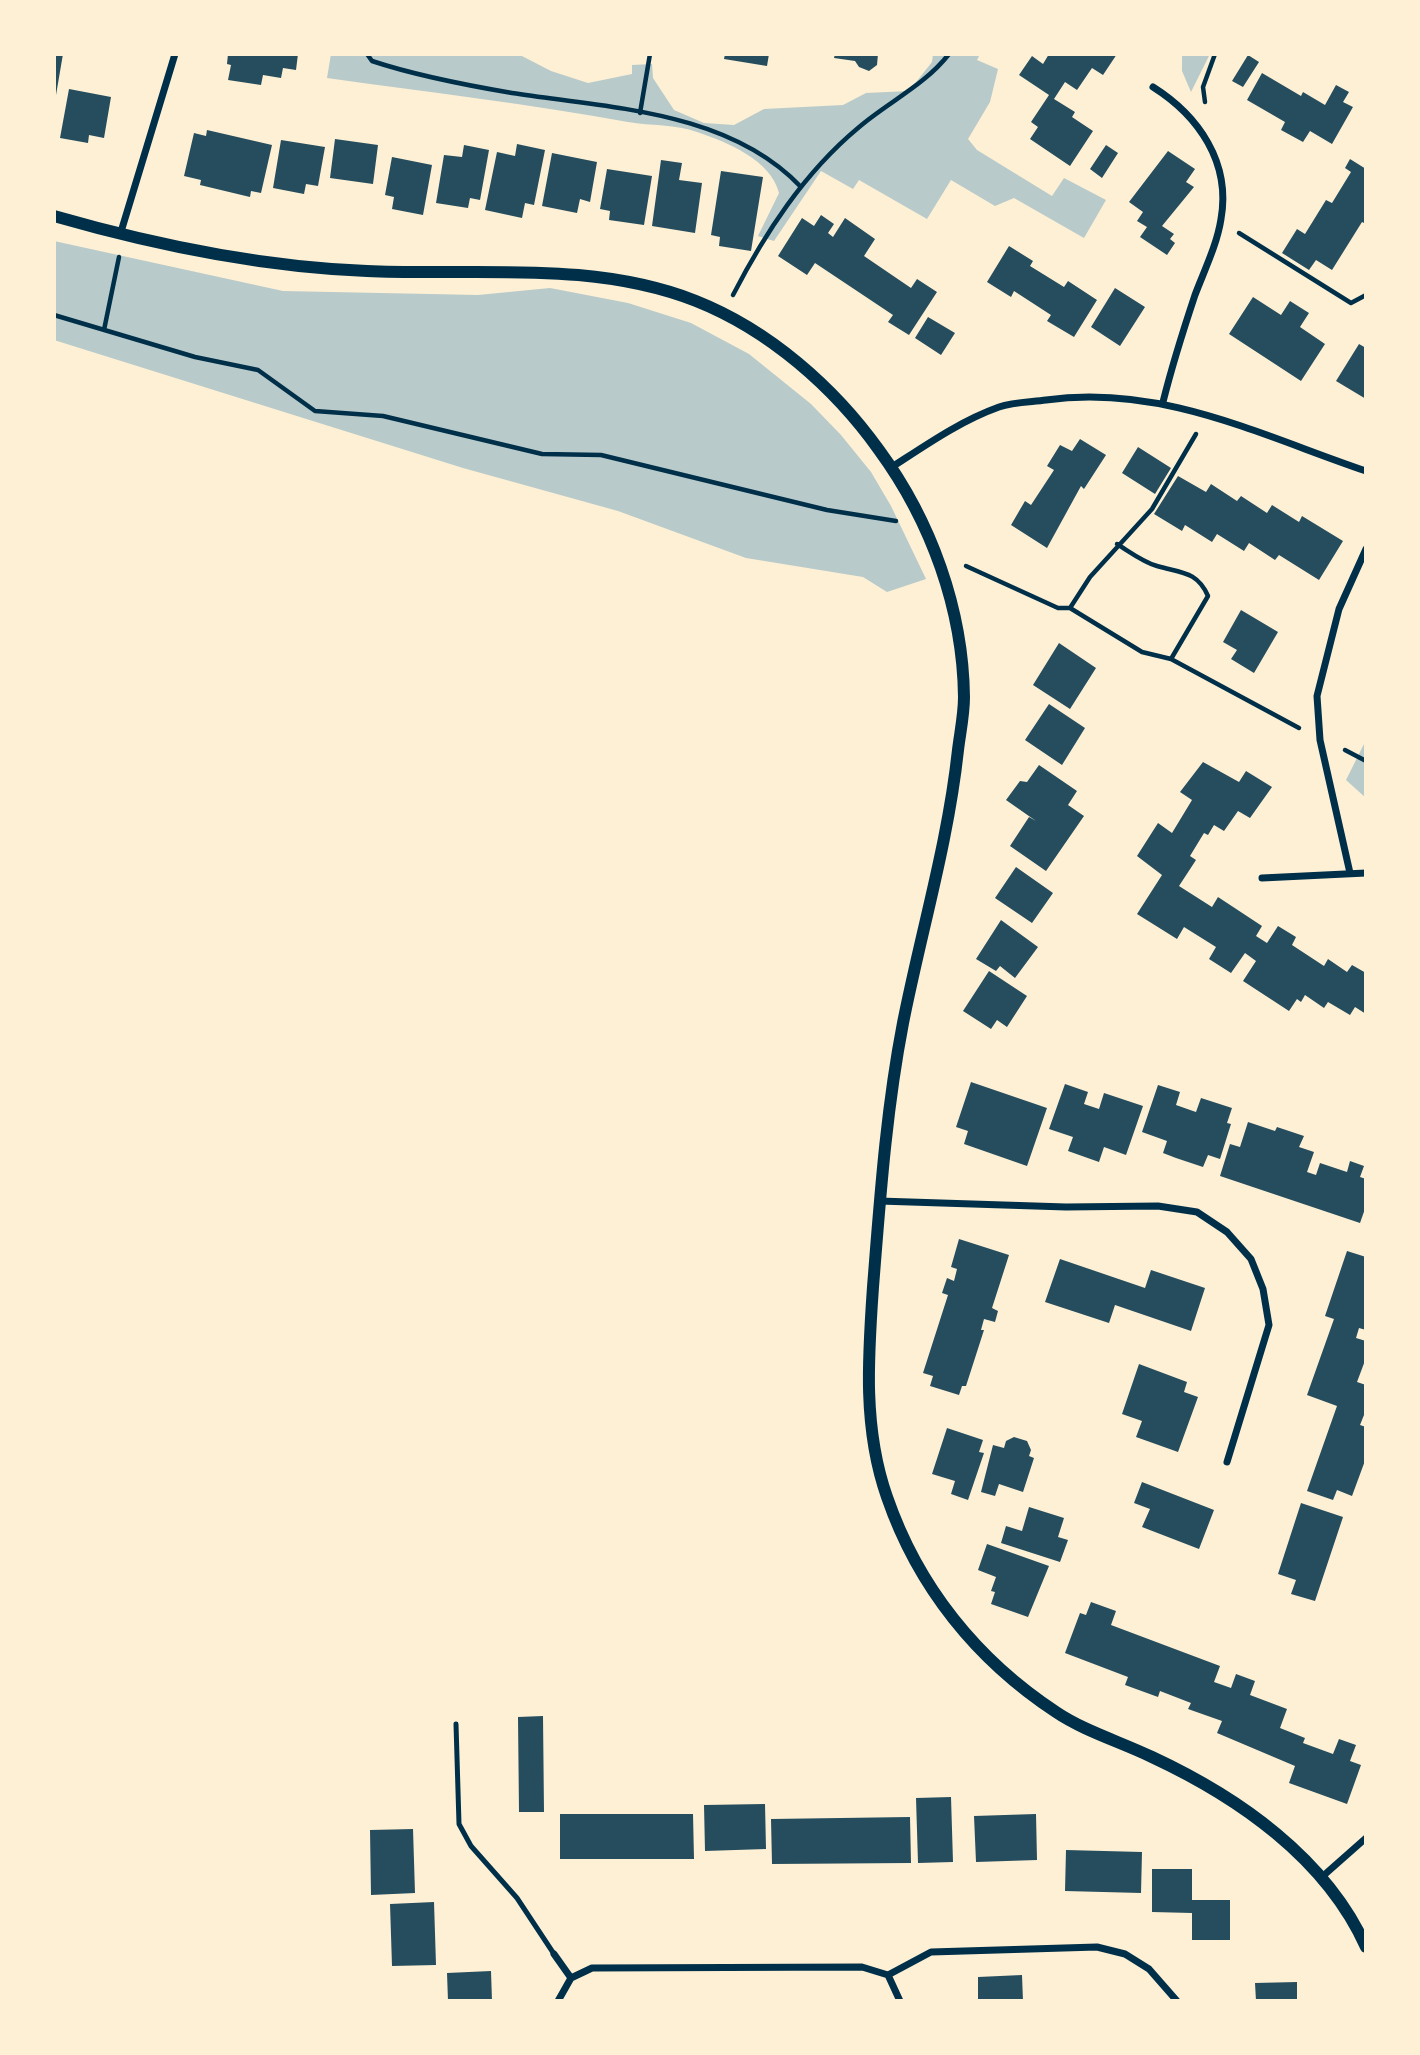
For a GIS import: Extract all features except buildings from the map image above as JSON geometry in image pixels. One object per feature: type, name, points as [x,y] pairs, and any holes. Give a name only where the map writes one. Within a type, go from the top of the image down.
[{"type":"street","points":[[122,235],[174,54]]},
{"type":"street","points":[[1153,87],[1174,100],[1197,125],[1219,159],[1224,199],[1221,222],[1176,351],[1163,402]]},
{"type":"street","points":[[54,216],[122,235],[272,263],[341,269],[477,270],[636,281],[700,302],[762,336],[800,364],[860,423],[891,467],[937,553],[960,651],[964,701],[953,800],[904,1021],[889,1106],[879,1201],[867,1360],[870,1431],[886,1496],[921,1578],[979,1651],[1059,1715],[1218,1790],[1323,1876],[1358,1929],[1366,1947]]},
{"type":"street","points":[[891,467],[962,423],[1002,406],[1067,397],[1108,396],[1163,402],[1236,422],[1366,471]]},
{"type":"street","points":[[1350,873],[1320,740],[1317,696],[1339,610],[1366,549]]},
{"type":"street","points":[[1262,878],[1366,873]]},
{"type":"street","points":[[879,1201],[1066,1207],[1158,1206],[1197,1212],[1227,1231],[1251,1259],[1263,1289],[1269,1325],[1227,1462]]},
{"type":"street","points":[[1323,1876],[1366,1838]]},
{"type":"street","points":[[558,2001],[571,1978],[592,1968],[862,1967],[888,1975],[931,1952],[1097,1947],[1125,1954],[1149,1969],[1177,2001]]},
{"type":"street","points":[[554,1954],[571,1978]]},
{"type":"street","points":[[888,1975],[900,2001]]},
{"type":"lane","points":[[456,1724],[459,1824],[471,1846],[516,1898],[554,1954]]},
{"type":"path","points":[[367,54],[372,61],[427,77],[699,125],[751,146],[801,187]]},
{"type":"path","points":[[640,113],[650,54]]},
{"type":"path","points":[[723,314],[743,276],[819,164],[859,127],[934,73],[949,54]]},
{"type":"path","points":[[1221,222],[1351,303],[1366,295]]},
{"type":"path","points":[[104,330],[122,235]]},
{"type":"path","points":[[54,315],[195,357],[258,370],[315,411],[383,416],[542,454],[601,455],[827,510],[921,522]]},
{"type":"path","points":[[1070,608],[1090,577],[1117,544],[1152,509],[1207,414]]},
{"type":"path","points":[[1117,544],[1155,566],[1185,571],[1202,582],[1208,596],[1171,659]]},
{"type":"path","points":[[937,553],[1058,608],[1070,608],[1142,652],[1171,659],[1304,731]]},
{"type":"path","points":[[1340,748],[1366,761]]},
{"type":"shaded area","points":[[331,54],[518,54],[551,71],[588,83],[632,74],[632,65],[652,64],[653,78],[674,110],[704,123],[734,125],[764,109],[843,105],[866,93],[909,91],[932,62],[933,54],[980,54],[977,60],[998,69],[990,102],[968,139],[977,150],[1052,196],[1064,178],[1106,200],[1084,238],[1014,198],[995,206],[951,180],[927,219],[859,180],[853,189],[821,171],[774,241],[758,236],[779,193],[774,181],[757,162],[721,141],[681,128],[327,78]]},
{"type":"shaded area","points":[[1182,54],[1210,54],[1191,92],[1182,71]]},
{"type":"shaded area","points":[[54,241],[283,291],[478,295],[550,288],[628,303],[691,323],[749,354],[811,404],[841,435],[871,472],[891,506],[926,579],[887,592],[863,577],[746,558],[618,511],[463,468],[54,340]]},
{"type":"shaded area","points":[[1366,740],[1366,798],[1346,780]]}]
